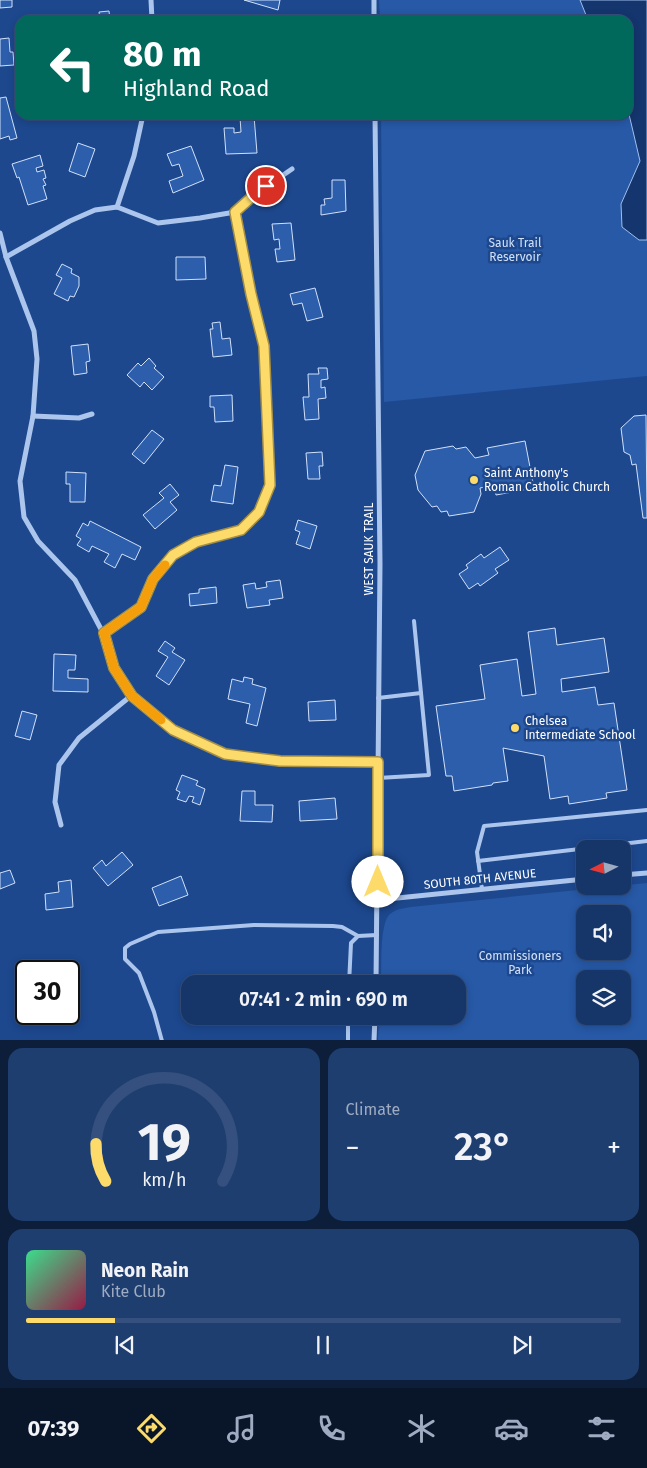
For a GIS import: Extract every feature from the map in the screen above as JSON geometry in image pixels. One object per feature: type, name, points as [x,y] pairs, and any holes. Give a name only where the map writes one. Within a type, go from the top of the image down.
[{"type":"street","points":[[151,0],[152,15]]},
{"type":"street","points":[[374,0],[374,15]]},
{"type":"street","points":[[117,207],[134,156],[142,120]]},
{"type":"street","name":"WEST SAUK TRAIL","points":[[375,120],[380,558],[376,975]]},
{"type":"street","points":[[6,257],[70,221],[95,210],[117,207],[158,223],[235,212],[254,195],[292,169]]},
{"type":"street","points":[[104,633],[141,607],[153,579],[173,555],[196,542],[241,530],[259,512],[270,485],[264,346],[251,294],[235,212]]},
{"type":"street","points":[[0,233],[6,257],[34,331],[36,359],[33,416],[20,481],[24,517],[38,541],[75,580],[104,633],[114,668],[132,696],[173,730],[225,754],[280,761],[378,762]]},
{"type":"street","points":[[33,416],[79,418],[92,414]]},
{"type":"street","points":[[61,825],[55,802],[59,766],[79,738],[132,696]]},
{"type":"street","points":[[631,875],[647,873]]},
{"type":"street","name":"SOUTH 80TH AVENUE","points":[[378,900],[576,880]]},
{"type":"street","points":[[374,1040],[375,1025]]},
{"type":"lane","points":[[378,778],[429,775],[414,621]]},
{"type":"lane","points":[[378,698],[421,693]]},
{"type":"lane","points":[[482,889],[476,852],[484,826],[647,810]]},
{"type":"lane","points":[[478,861],[647,840]]},
{"type":"lane","points":[[162,1040],[139,972],[125,959],[125,948],[130,944],[158,932],[254,925],[333,926],[342,927],[358,936],[377,935]]},
{"type":"lane","points":[[349,975],[351,943],[358,936]]},
{"type":"lane","points":[[348,1025],[348,1040]]},
{"type":"green space","name":"Sauk Trail Reservoir","points":[[379,0],[647,0],[647,376],[384,402],[381,120],[633,120],[633,15],[380,15]]},
{"type":"green space","name":"Commissioners Park","points":[[647,883],[647,1040],[378,1040],[379,1025],[466,1025],[466,975],[381,975],[381,958],[386,919],[396,910],[576,890],[576,895],[631,895],[631,885]]},
{"type":"shaded area","points":[[580,0],[647,0],[647,240],[639,240],[622,227],[621,204],[640,161],[630,120],[633,120],[633,15],[586,15]]},
{"type":"building","points":[[0,0],[12,0],[12,7],[0,8]]},
{"type":"building","points":[[244,0],[280,0],[278,10]]},
{"type":"building","points":[[109,11],[109,15],[99,15],[99,12]]},
{"type":"building","points":[[9,38],[10,52],[13,52],[14,65],[0,66],[0,39]]},
{"type":"building","points":[[6,97],[17,138],[10,140],[9,136],[0,139],[0,98]]},
{"type":"building","points":[[240,120],[254,120],[257,153],[226,154],[224,128],[234,128],[234,133],[241,132]]},
{"type":"building","points":[[78,143],[95,149],[85,177],[69,171]]},
{"type":"building","points":[[191,146],[204,180],[173,193],[169,181],[183,176],[179,164],[172,166],[167,154]]},
{"type":"building","points":[[40,155],[43,166],[36,168],[37,172],[44,170],[46,178],[43,179],[46,185],[43,186],[47,199],[28,205],[19,177],[17,178],[12,164]]},
{"type":"building","points":[[332,180],[345,180],[346,211],[321,215],[321,205],[325,205],[324,199],[332,198]]},
{"type":"building","points":[[291,223],[295,260],[277,262],[275,249],[280,249],[279,239],[274,240],[272,224]]},
{"type":"building","points":[[176,257],[205,257],[206,279],[176,280]]},
{"type":"building","points":[[62,264],[72,269],[71,273],[79,277],[79,286],[74,297],[70,296],[68,301],[54,294],[62,278],[56,275]]},
{"type":"building","points":[[315,288],[323,317],[307,321],[302,303],[293,305],[290,294]]},
{"type":"building","points":[[220,322],[222,339],[230,338],[232,355],[213,357],[210,329],[213,329],[212,323]]},
{"type":"building","points":[[88,344],[90,361],[86,362],[87,373],[74,375],[71,346]]},
{"type":"building","points":[[149,358],[156,366],[154,368],[164,377],[152,390],[144,382],[140,387],[127,375],[138,363],[141,366]]},
{"type":"building","points":[[318,368],[327,368],[328,379],[321,380],[321,388],[325,387],[326,398],[318,399],[319,419],[305,420],[303,397],[309,397],[308,374],[319,374]]},
{"type":"building","points":[[232,395],[233,421],[215,422],[214,407],[210,407],[210,396]]},
{"type":"building","points":[[646,415],[647,518],[643,518],[636,464],[632,465],[630,455],[624,452],[621,428],[634,416]]},
{"type":"building","points":[[152,430],[164,439],[144,464],[132,454]]},
{"type":"building","name":"Saint Anthony's Roman Catholic Church","points":[[525,441],[534,488],[496,495],[494,485],[480,488],[481,494],[474,512],[449,516],[447,511],[441,512],[437,506],[432,507],[418,490],[415,475],[425,451],[453,446],[456,449],[466,447],[475,458],[489,455],[487,448]]},
{"type":"building","points":[[322,452],[323,466],[319,466],[320,479],[308,479],[306,453]]},
{"type":"building","points":[[225,465],[238,467],[233,504],[211,501],[214,485],[221,486]]},
{"type":"building","points":[[66,472],[86,473],[85,502],[70,502],[70,484],[66,484]]},
{"type":"building","points":[[170,484],[179,495],[170,502],[177,510],[155,529],[143,515],[164,498],[159,493]]},
{"type":"building","points":[[298,520],[317,526],[310,549],[296,544],[300,532],[295,530]]},
{"type":"building","points":[[90,521],[141,547],[135,560],[122,554],[115,568],[104,562],[109,554],[92,546],[89,552],[77,545],[81,539],[76,536],[83,523],[88,526]]},
{"type":"building","points":[[500,547],[509,560],[495,569],[498,573],[480,586],[478,583],[469,589],[459,574],[468,568],[466,565],[481,554],[484,558]]},
{"type":"building","points":[[280,580],[283,598],[269,600],[270,605],[247,608],[243,585],[255,583],[256,589],[267,587],[266,582]]},
{"type":"building","points":[[216,587],[217,603],[190,606],[189,594],[199,593],[199,589]]},
{"type":"building","points":[[555,628],[557,645],[604,638],[609,672],[561,679],[562,692],[595,687],[598,705],[614,703],[627,790],[606,793],[607,798],[569,804],[568,796],[550,799],[544,756],[503,748],[508,781],[454,791],[452,776],[446,776],[436,706],[485,699],[480,665],[517,659],[522,696],[536,694],[528,632]]},
{"type":"building","points":[[165,641],[175,648],[172,652],[185,660],[169,685],[156,676],[168,657],[158,651]]},
{"type":"building","points":[[54,654],[76,655],[75,670],[68,670],[68,678],[88,679],[88,692],[53,691]]},
{"type":"building","points":[[244,677],[253,679],[252,684],[266,688],[257,726],[246,723],[250,704],[228,699],[232,679],[243,682]]},
{"type":"building","points":[[335,700],[336,720],[309,721],[308,702]]},
{"type":"building","points":[[22,711],[37,715],[30,740],[15,736]]},
{"type":"building","points":[[182,775],[198,781],[196,785],[205,789],[200,805],[192,802],[194,797],[189,796],[186,802],[177,799],[180,792],[176,790]]},
{"type":"building","points":[[242,791],[255,791],[255,805],[273,805],[272,822],[240,821]]},
{"type":"building","points":[[335,798],[337,819],[300,821],[299,801]]},
{"type":"building","points":[[122,852],[133,865],[108,886],[93,868],[102,860],[106,866]]},
{"type":"building","points":[[10,870],[15,883],[0,889],[0,873]]},
{"type":"building","points":[[181,876],[188,895],[159,906],[152,888]]},
{"type":"building","points":[[71,880],[73,907],[46,910],[45,894],[59,892],[58,882]]},
{"type":"slow traffic","points":[[161,720],[132,696],[114,668],[104,633],[141,607],[153,579],[165,565]]},
{"type":"place","name":"Saint Anthony's Roman Catholic Church","points":[[474,480]]},
{"type":"place","name":"Chelsea Intermediate School","points":[[515,728]]},
{"type":"route","points":[[266,186],[235,212],[251,294],[264,346],[270,485],[259,512],[241,530],[196,542],[173,555],[153,579],[141,607],[104,633],[114,668],[132,696],[173,730],[225,754],[280,761],[378,762],[378,882]]}]
